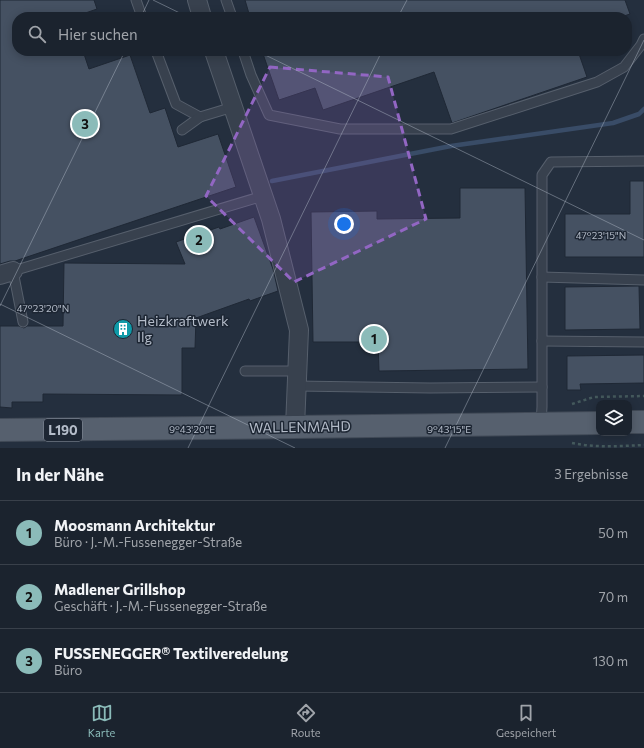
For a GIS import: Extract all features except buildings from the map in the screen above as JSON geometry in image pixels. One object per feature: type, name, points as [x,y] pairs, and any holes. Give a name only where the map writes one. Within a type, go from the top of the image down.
[{"type":"main road","points":[[632,422],[644,422]]},
{"type":"main road","name":"WALLENMAHD","points":[[0,430],[596,423]]},
{"type":"street","points":[[196,0],[200,12]]},
{"type":"street","points":[[216,56],[271,219],[299,330],[295,427]]},
{"type":"lane","points":[[136,0],[140,12]]},
{"type":"lane","points":[[226,0],[230,12]]},
{"type":"lane","points":[[245,56],[251,75],[269,116],[340,129],[451,129],[597,82],[624,67],[644,39]]},
{"type":"lane","points":[[158,56],[176,104],[200,117]]},
{"type":"lane","points":[[182,130],[200,117],[233,107]]},
{"type":"lane","points":[[541,423],[542,175],[551,162],[644,161]]},
{"type":"lane","points":[[23,322],[7,273],[263,196]]},
{"type":"lane","points":[[542,277],[644,280]]},
{"type":"lane","points":[[542,341],[644,342]]},
{"type":"lane","points":[[245,372],[297,379],[430,388],[542,387]]},
{"type":"path","points":[[570,405],[594,397],[644,396]]},
{"type":"highlighted area","points":[[270,67],[388,77],[426,219],[294,282],[206,196]]},
{"type":"waterway","points":[[272,181],[451,146],[613,123],[639,114],[644,109]]},
{"type":"place","name":"FUSSENEGGER® Textilveredelung","points":[[85,124]]},
{"type":"place","name":"Madlener Grillshop","points":[[199,240]]},
{"type":"place","name":"Heizkraftwerk Ilg","points":[[123,329]]},
{"type":"place","name":"Moosmann Architektur","points":[[374,339]]}]
